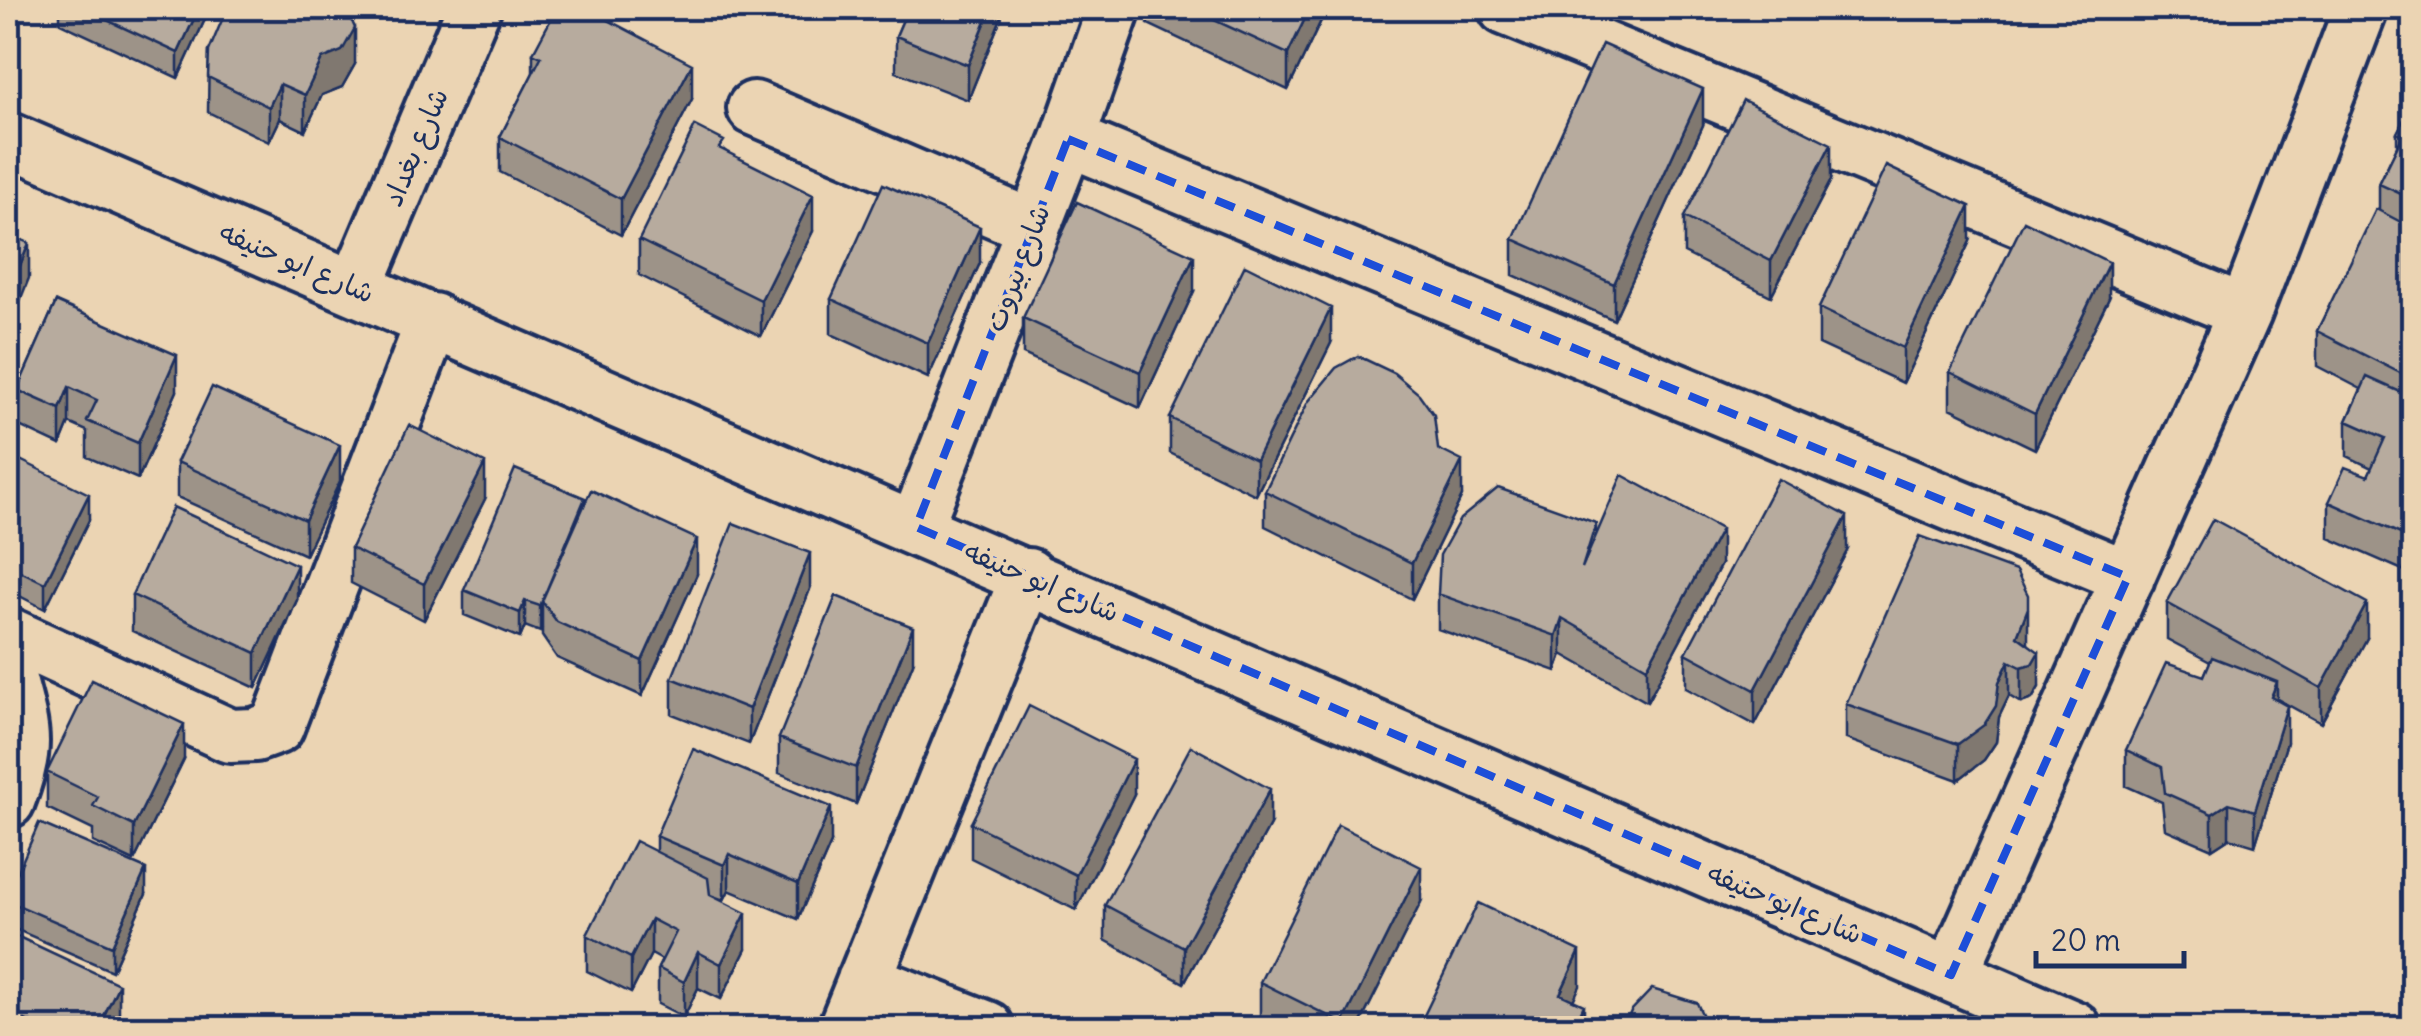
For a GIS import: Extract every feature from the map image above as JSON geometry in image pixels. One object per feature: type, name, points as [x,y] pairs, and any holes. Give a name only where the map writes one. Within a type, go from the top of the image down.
[{"type":"street","name":"شارع بغداد","points":[[356,287],[474,8]]},
{"type":"street","name":"شارع بيروت","points":[[916,527],[1068,139],[1114,8]]},
{"type":"street","points":[[1505,8],[2245,312]]},
{"type":"street","points":[[1951,976],[2245,312],[2362,8]]},
{"type":"street","points":[[754,108],[1033,227]]},
{"type":"street","name":"شارع ابو حنيفه","points":[[8,139],[2074,1028]]},
{"type":"street","points":[[1068,139],[2128,576]]},
{"type":"street","points":[[8,634],[230,736],[276,727],[434,320]]},
{"type":"street","points":[[844,1028],[1028,575]]},
{"type":"street","points":[[8,673],[24,724],[21,767],[8,801]]},
{"type":"street","points":[[864,980],[987,1028]]},
{"type":"highlighted area","points":[[1068,139],[2128,577],[1951,975],[916,527]]},
{"type":"building","points":[[81,8],[199,8],[178,53]]},
{"type":"building","points":[[227,8],[346,8],[355,28],[342,51],[322,59],[305,95],[280,84],[269,107],[208,77],[209,51]]},
{"type":"building","points":[[557,8],[585,8],[692,64],[621,199],[500,137],[541,57],[533,53]]},
{"type":"building","points":[[908,8],[991,8],[968,65],[896,36]]},
{"type":"building","points":[[1188,8],[1310,8],[1288,54]]},
{"type":"building","points":[[1602,44],[1703,89],[1614,284],[1513,239]]},
{"type":"building","points":[[1743,100],[1831,144],[1771,261],[1684,217]]},
{"type":"building","points":[[2414,100],[2414,200],[2379,184],[2403,135],[2397,133]]},
{"type":"building","points":[[695,126],[724,141],[719,148],[813,195],[761,300],[639,240]]},
{"type":"building","points":[[1886,166],[1970,206],[1903,348],[1819,308]]},
{"type":"building","points":[[883,184],[980,227],[928,343],[831,299]]},
{"type":"building","points":[[1077,202],[1194,256],[1140,372],[1023,318]]},
{"type":"building","points":[[2376,209],[2414,229],[2414,380],[2317,331]]},
{"type":"building","points":[[2024,221],[2109,262],[2035,414],[1950,372]]},
{"type":"building","points":[[8,234],[29,243],[8,295]]},
{"type":"building","points":[[1245,265],[1331,308],[1256,460],[1170,418]]},
{"type":"building","points":[[56,302],[177,355],[138,443],[87,421],[97,400],[69,387],[60,409],[17,390]]},
{"type":"building","points":[[1358,356],[1394,373],[1419,394],[1434,415],[1438,449],[1462,461],[1412,563],[1265,491],[1308,402],[1336,368]]},
{"type":"building","points":[[2367,377],[2414,398],[2414,540],[2329,502],[2345,467],[2368,476],[2385,438],[2347,421]]},
{"type":"building","points":[[212,387],[340,445],[305,520],[177,462]]},
{"type":"building","points":[[409,425],[485,463],[424,584],[351,548]]},
{"type":"building","points":[[8,454],[89,494],[45,583],[8,565]]},
{"type":"building","points":[[515,469],[585,498],[540,606],[525,601],[520,613],[464,590]]},
{"type":"building","points":[[1622,475],[1721,529],[1647,667],[1562,618],[1556,636],[1438,594],[1440,555],[1460,519],[1498,488],[1596,523],[1582,568]]},
{"type":"building","points":[[1778,479],[1847,516],[1755,690],[1686,653]]},
{"type":"building","points":[[591,490],[697,539],[642,661],[557,622],[542,601]]},
{"type":"building","points":[[173,507],[297,565],[256,653],[132,595]]},
{"type":"building","points":[[2213,519],[2367,603],[2321,688],[2167,603]]},
{"type":"building","points":[[733,523],[810,553],[749,709],[672,678]]},
{"type":"building","points":[[1920,536],[2016,571],[2028,595],[2028,608],[2017,636],[2039,652],[2032,664],[2021,667],[2009,661],[1999,682],[1996,706],[1984,725],[1958,744],[1846,704]]},
{"type":"building","points":[[836,596],[913,627],[856,768],[779,738]]},
{"type":"building","points":[[2212,657],[2277,682],[2271,697],[2287,706],[2255,811],[2229,803],[2212,814],[2165,793],[2162,767],[2126,750],[2166,663],[2204,676]]},
{"type":"building","points":[[92,680],[184,724],[134,826],[93,806],[98,797],[47,772]]},
{"type":"building","points":[[1029,706],[1134,759],[1076,875],[971,823]]},
{"type":"building","points":[[1191,746],[1270,789],[1184,947],[1105,905]]},
{"type":"building","points":[[693,749],[831,807],[798,884],[729,854],[724,865],[656,836]]},
{"type":"building","points":[[39,823],[146,869],[112,946],[8,901]]},
{"type":"building","points":[[1338,825],[1421,867],[1343,1023],[1260,982]]},
{"type":"building","points":[[635,841],[708,878],[710,895],[746,913],[721,964],[698,952],[684,982],[658,968],[676,932],[651,919],[631,958],[587,935]]},
{"type":"building","points":[[1478,903],[1580,951],[1560,994],[1584,1005],[1573,1028],[1418,1028]]},
{"type":"building","points":[[8,932],[119,984],[98,1028],[42,1028],[25,1020],[21,1028],[8,1028]]},
{"type":"building","points":[[1652,989],[1697,1003],[1707,1025],[1718,1028],[1624,1028],[1631,1011]]}]
